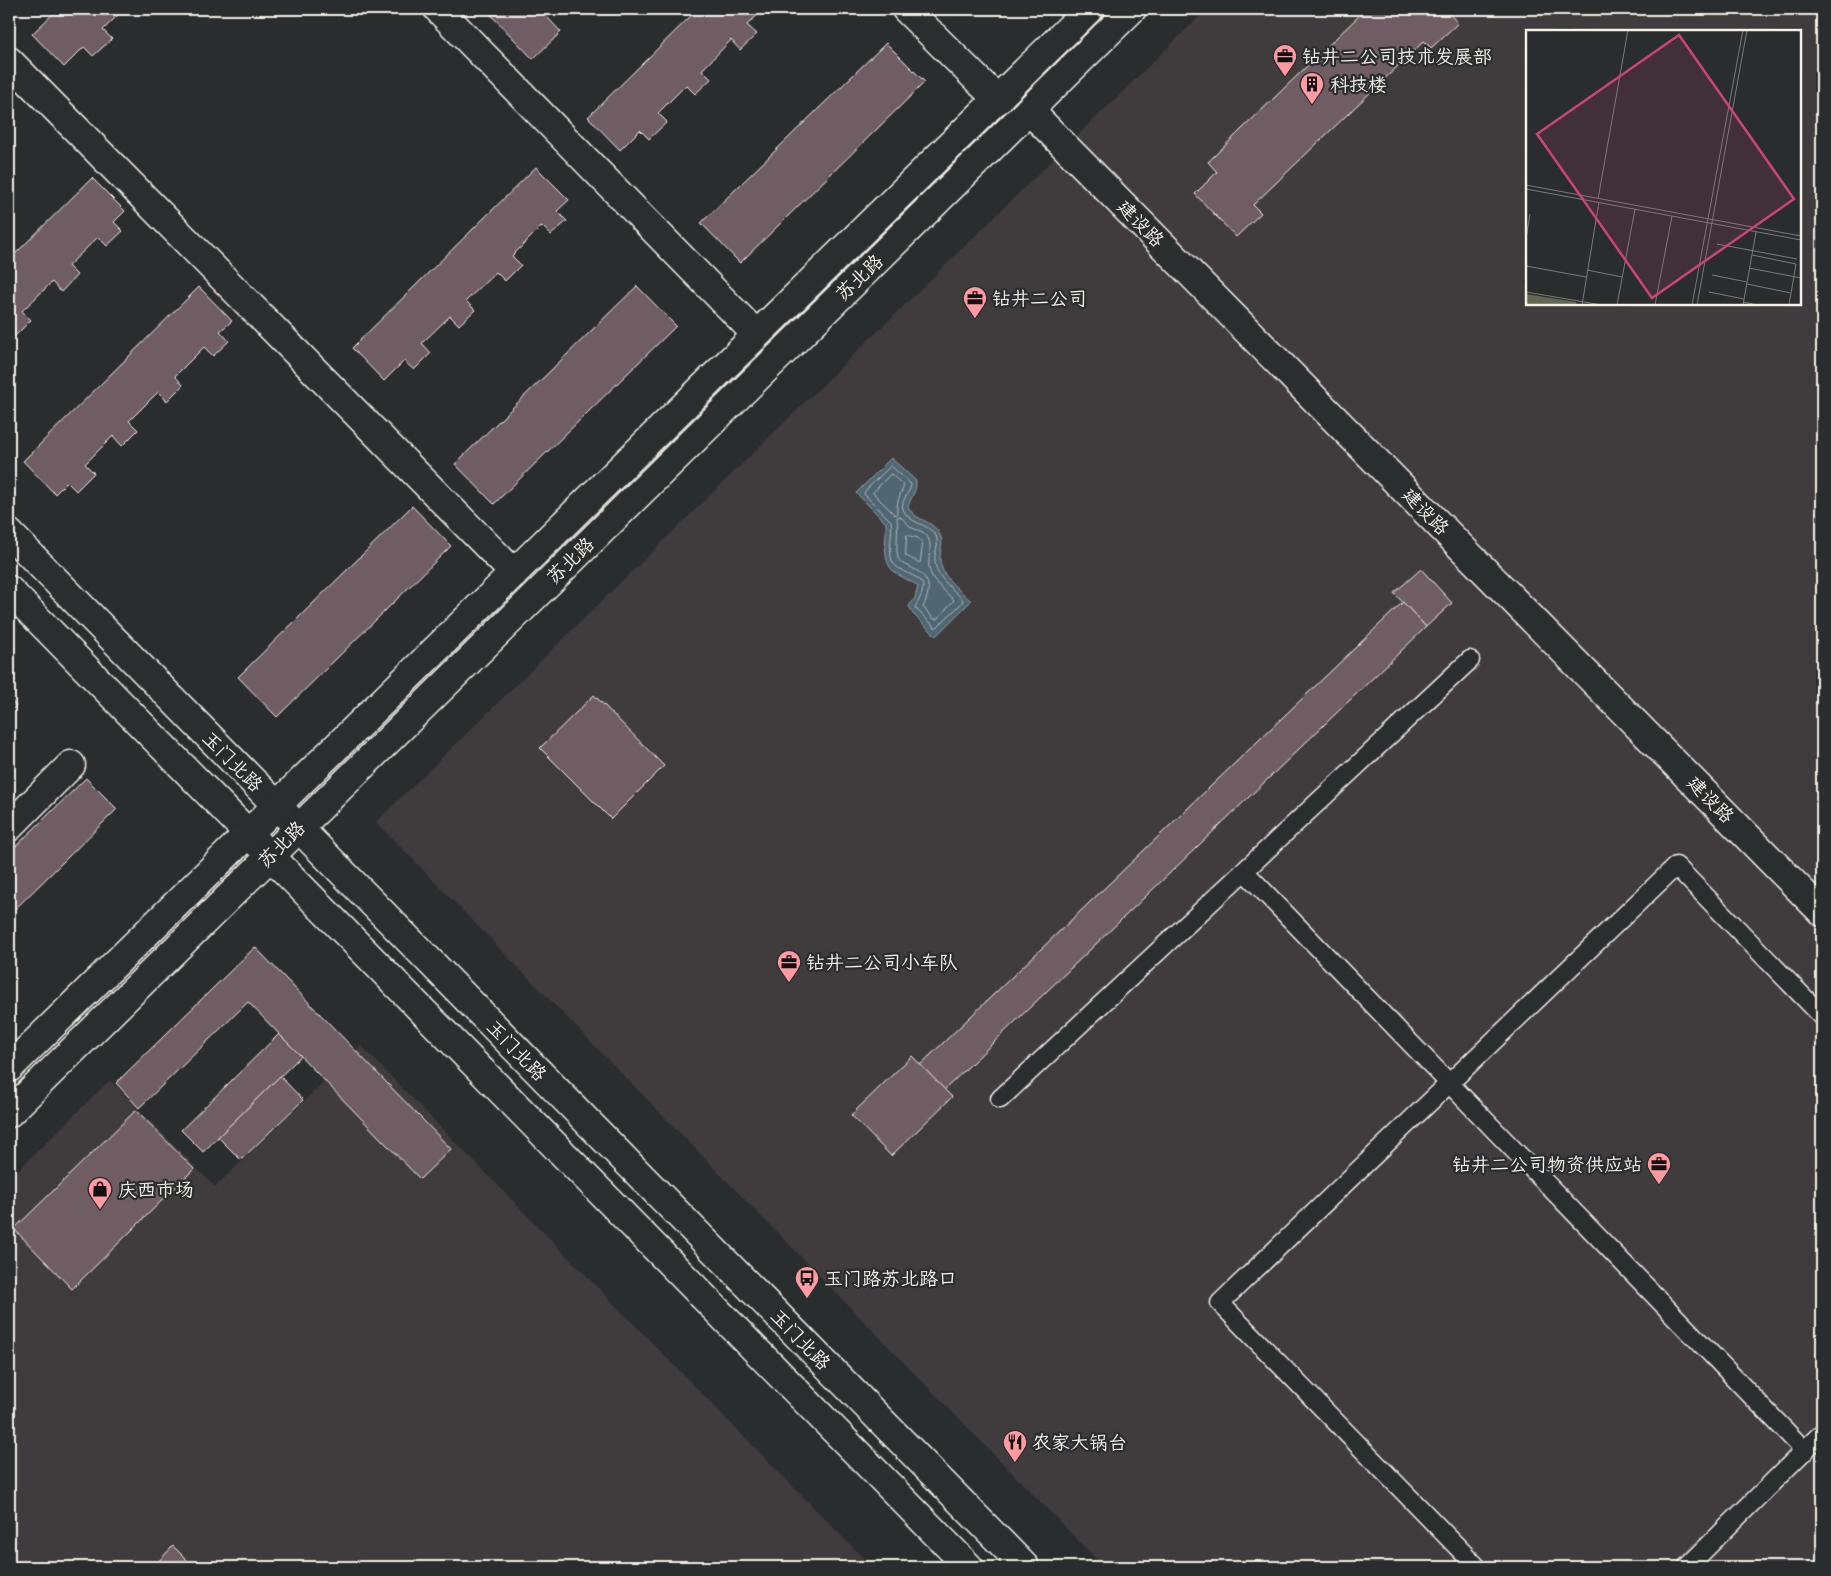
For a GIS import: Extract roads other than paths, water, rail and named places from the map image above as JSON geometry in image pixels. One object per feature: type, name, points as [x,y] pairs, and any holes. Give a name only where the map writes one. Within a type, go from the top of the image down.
[{"type":"street","points":[[438,9],[756,334]]},
{"type":"street","points":[[906,9],[998,100]]},
{"type":"street","name":"苏北路","points":[[9,1068],[1089,9]]},
{"type":"street","name":"苏北路","points":[[9,1113],[269,855],[1132,9]]},
{"type":"street","points":[[9,61],[514,573]]},
{"type":"street","name":"建设路","points":[[1030,110],[1822,912]]},
{"type":"street","name":"玉门北路","points":[[9,533],[1025,1567]]},
{"type":"street","points":[[9,590],[969,1567]]},
{"type":"street","points":[[9,827],[71,765]]},
{"type":"lane","points":[[1000,1100],[1470,660]]},
{"type":"lane","points":[[1477,1567],[1220,1303],[1676,866],[1822,1016]]},
{"type":"lane","points":[[1244,871],[1805,1451]]},
{"type":"lane","points":[[1687,1567],[1822,1433]]},
{"type":"water","points":[[891,458],[916,481],[908,508],[916,516],[936,529],[942,541],[940,558],[943,571],[951,582],[971,601],[936,636],[913,614],[909,606],[915,598],[918,586],[894,572],[887,562],[886,523],[856,493]]},
{"type":"place","name":"钻井二公司技术发展部","points":[[1285,77]]},
{"type":"place","name":"科技楼","points":[[1312,105]]},
{"type":"place","name":"钻井二公司","points":[[975,319]]},
{"type":"place","name":"钻井二公司小车队","points":[[789,983]]},
{"type":"place","name":"钻井二公司物资供应站","points":[[1659,1185]]},
{"type":"place","name":"庆西市场","points":[[100,1210]]},
{"type":"place","name":"玉门路苏北路口","points":[[807,1299]]},
{"type":"place","name":"农家大锅台","points":[[1015,1463]]}]
